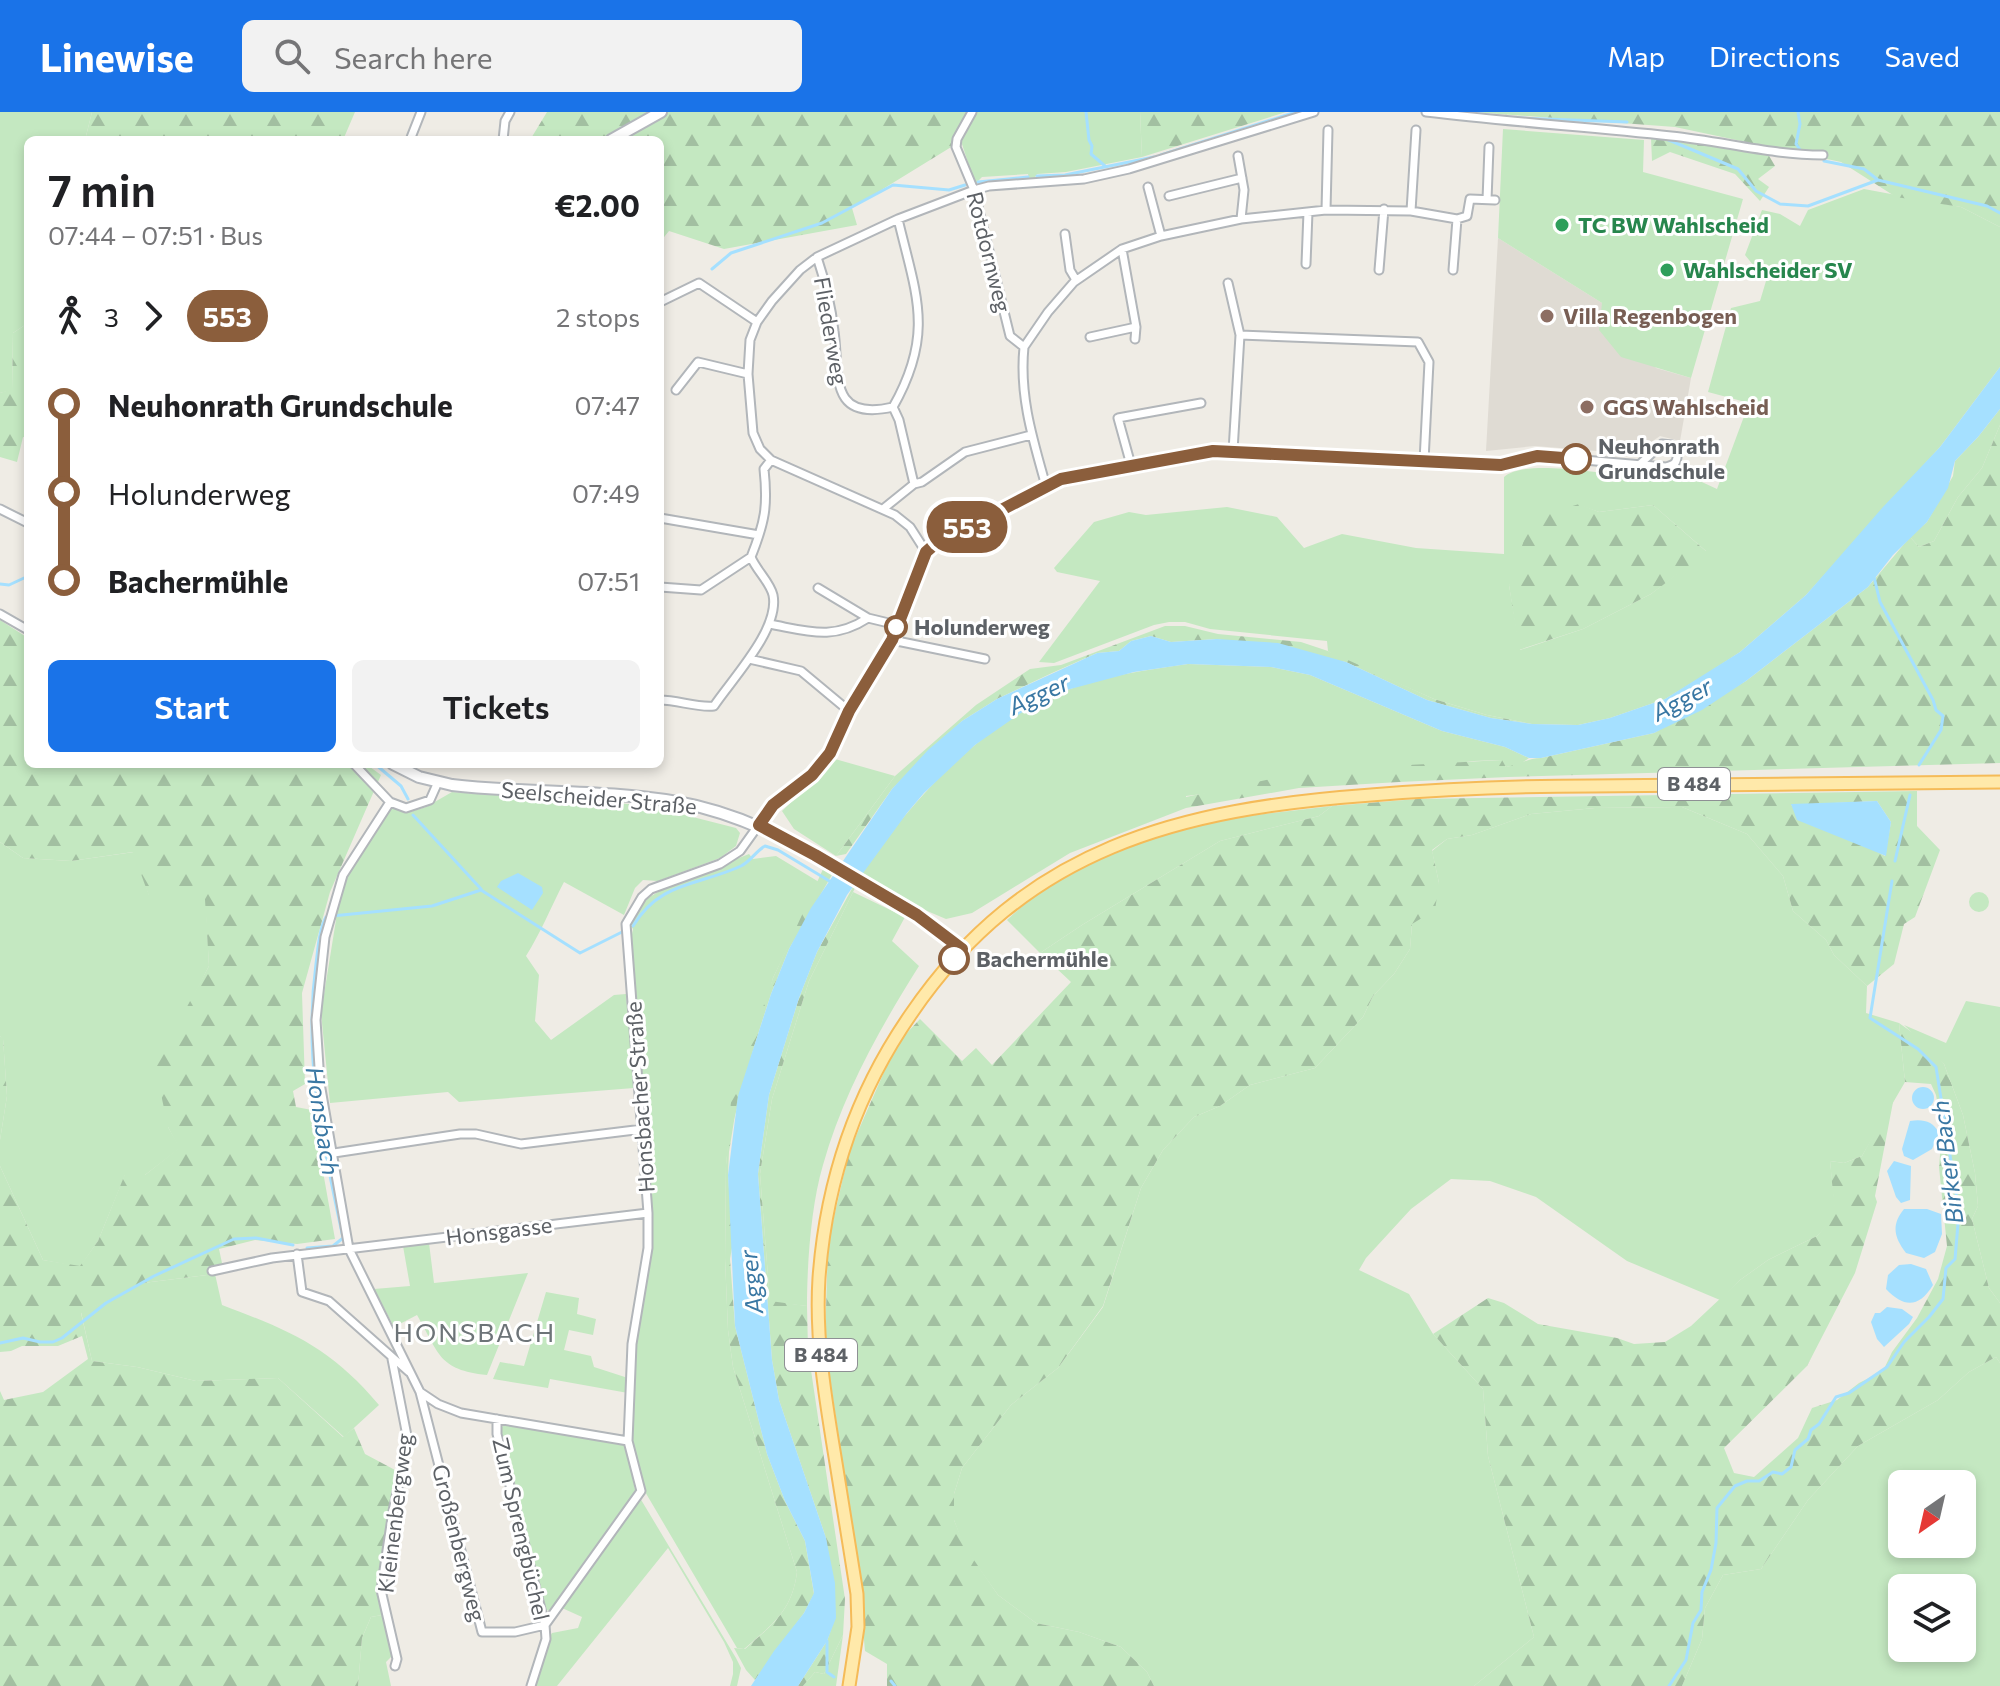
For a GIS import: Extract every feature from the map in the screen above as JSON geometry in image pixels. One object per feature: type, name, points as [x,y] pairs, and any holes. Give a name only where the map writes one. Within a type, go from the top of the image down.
[{"type":"main road","name":"B 484","points":[[849,1686],[858,1627],[857,1594],[820,1348],[819,1284],[826,1215],[840,1158],[870,1081],[893,1039],[921,998],[962,949],[1011,903],[1057,873],[1140,835],[1234,810],[1310,799],[1469,789],[2000,782]]},
{"type":"street","points":[[412,136],[421,112]]},
{"type":"street","points":[[503,136],[505,121],[510,112]]},
{"type":"street","points":[[618,136],[661,112]]},
{"type":"street","name":"Rotdornweg","points":[[972,112],[957,139],[956,147],[974,190],[1010,336],[1024,347]]},
{"type":"street","points":[[1314,112],[1129,169],[1084,179],[989,186],[974,190],[898,219],[817,257],[800,270],[757,322],[750,340],[748,374],[753,433],[760,449],[771,460],[883,509],[905,522],[926,552],[1061,479],[1213,451],[1501,465],[1537,456],[1640,464],[1673,465],[1677,461],[1677,452],[1672,445],[1662,444],[1640,464]]},
{"type":"street","points":[[1426,112],[1670,136],[1789,155],[1823,155]]},
{"type":"street","points":[[1326,210],[1328,130]]},
{"type":"street","points":[[1411,211],[1416,130]]},
{"type":"street","points":[[1046,486],[1024,404],[1021,371],[1024,347],[1048,312],[1076,280],[1122,249],[1161,236],[1241,219],[1326,210],[1384,209],[1457,219],[1467,216],[1470,199],[1491,200],[1489,147]]},
{"type":"street","points":[[1238,156],[1244,190],[1241,219]]},
{"type":"street","points":[[1169,196],[1242,178]]},
{"type":"street","points":[[1148,187],[1161,236]]},
{"type":"street","points":[[1379,270],[1384,209]]},
{"type":"street","points":[[1306,264],[1308,212]]},
{"type":"street","points":[[898,219],[919,300],[919,324],[914,364],[893,407],[914,484]]},
{"type":"street","points":[[1453,270],[1457,219]]},
{"type":"street","points":[[1065,234],[1070,270],[1076,280]]},
{"type":"street","points":[[1122,249],[1136,327],[1135,339]]},
{"type":"street","name":"Fliederweg","points":[[817,257],[827,288],[841,394],[848,401],[866,409],[893,407]]},
{"type":"street","points":[[664,300],[699,283],[757,322]]},
{"type":"street","points":[[1228,283],[1240,335],[1233,451]]},
{"type":"street","points":[[1090,337],[1136,327]]},
{"type":"street","points":[[1240,335],[1418,342],[1429,362],[1424,461]]},
{"type":"street","points":[[676,390],[698,362],[748,374]]},
{"type":"street","points":[[1131,465],[1118,418],[1201,403]]},
{"type":"street","points":[[883,509],[914,484],[922,482],[965,452],[1031,435]]},
{"type":"street","points":[[664,587],[701,590],[751,557],[768,493],[764,469],[771,460]]},
{"type":"street","points":[[0,509],[24,521]]},
{"type":"street","points":[[664,519],[759,535]]},
{"type":"street","name":"Honsbacher Straße","points":[[545,1625],[641,1491],[628,1441],[632,1344],[648,1248],[648,1213],[626,924],[642,897],[651,889],[731,858],[746,845],[773,805],[821,765],[892,640],[926,552]]},
{"type":"street","points":[[664,700],[714,706],[749,659],[769,624],[773,595],[751,557]]},
{"type":"street","points":[[818,588],[868,618],[897,625]]},
{"type":"street","points":[[0,614],[24,628]]},
{"type":"street","points":[[769,624],[831,633],[849,630],[868,618]]},
{"type":"street","points":[[892,640],[985,659]]},
{"type":"street","points":[[749,659],[801,671],[849,711]]},
{"type":"street","points":[[358,768],[390,802],[406,808],[430,800],[438,782]]},
{"type":"street","name":"Seelscheider Straße","points":[[403,768],[438,782],[467,787],[664,800],[718,811],[759,825],[815,855],[917,915],[962,949]]},
{"type":"street","points":[[390,802],[343,875],[325,937],[316,1020],[320,1083],[349,1249],[401,1348],[420,1392],[438,1404],[461,1413],[628,1441]]},
{"type":"street","points":[[334,1153],[460,1134],[476,1134],[521,1144],[643,1129]]},
{"type":"street","name":"Honsgasse","points":[[212,1271],[297,1254],[648,1213]]},
{"type":"street","points":[[297,1254],[302,1292],[329,1301],[410,1373]]},
{"type":"street","name":"Kleinenbergweg","points":[[392,1359],[408,1441],[381,1590],[397,1659],[395,1666]]},
{"type":"street","name":"Großenbergweg","points":[[420,1392],[482,1632],[515,1632],[545,1625]]},
{"type":"street","name":"Zum Sprengbüchel","points":[[497,1419],[497,1434],[545,1625],[546,1639],[531,1686]]},
{"type":"shaded area","name":"GGS Wahlscheid","points":[[1498,238],[1602,303],[1656,368],[1691,378],[1680,441],[1660,436],[1634,454],[1535,446],[1486,451]]},
{"type":"green space","points":[[0,112],[92,112],[86,136],[24,136],[24,326],[13,333],[12,390],[0,393]]},
{"type":"green space","points":[[92,112],[355,112],[345,136],[86,136]]},
{"type":"green space","points":[[547,112],[978,112],[961,141],[852,208],[857,225],[724,249],[669,231],[664,237],[664,136],[532,136]]},
{"type":"green space","points":[[978,112],[1140,112],[1142,157],[1066,172],[1037,174],[1034,179],[1029,179],[1028,174],[982,177],[975,184],[961,141]]},
{"type":"green space","points":[[1140,112],[1286,112],[1142,157]]},
{"type":"green space","points":[[1472,112],[2000,112],[2000,227],[1961,207],[1896,197],[1841,162],[1675,127]]},
{"type":"green space","points":[[1503,129],[1644,140],[1643,172],[1743,199],[1691,378],[1621,357],[1599,330],[1602,303],[1498,238]]},
{"type":"green space","points":[[1651,138],[1768,154],[1775,166],[1758,179],[1769,187],[1760,201],[1735,174],[1670,152],[1652,161]]},
{"type":"green space","points":[[1864,189],[1961,207],[2000,227],[2000,367],[1940,447],[1806,595],[1740,652],[1665,699],[1610,718],[1578,725],[1532,724],[1487,715],[1434,699],[1336,656],[1328,651],[1327,641],[1210,629],[1185,622],[1154,625],[1054,663],[1039,662],[1100,581],[1057,572],[1054,568],[1094,522],[1129,512],[1146,515],[1227,507],[1277,517],[1304,548],[1342,534],[1416,548],[1504,554],[1504,477],[1513,472],[1540,468],[1613,474],[1616,468],[1678,471],[1717,489],[1749,403],[1708,392],[1731,308],[1760,301],[1766,281],[1745,255],[1762,210],[1780,214],[1800,226],[1808,210]],"holes":[[[1579,505],[1599,512],[1653,505],[1706,551],[1651,594],[1583,629],[1520,650],[1509,585]]]},
{"type":"green space","points":[[24,326],[24,437],[17,462],[0,457],[0,393],[12,389],[13,333]]},
{"type":"green space","points":[[2000,409],[2000,425],[1982,468],[1958,497],[1934,541],[1919,547],[1910,537],[1927,522],[1953,476],[1955,461]]},
{"type":"green space","points":[[2000,425],[2000,763],[1399,782],[1299,788],[1186,808],[1186,797],[1314,770],[1502,760],[1506,767],[1654,733],[1746,681],[1868,587],[1910,537],[1919,547],[1934,541],[1958,497],[1982,468]]},
{"type":"green space","points":[[1579,504],[1599,512],[1653,505],[1707,552],[1651,594],[1583,629],[1519,650],[1509,585],[1531,519]]},
{"type":"green space","points":[[0,620],[24,635],[24,768],[371,768],[381,775],[330,892],[302,993],[305,1084],[293,1091],[296,1107],[312,1110],[335,1239],[297,1244],[255,1240],[219,1249],[222,1263],[215,1274],[143,1283],[81,1313],[92,1361],[137,1367],[196,1381],[278,1378],[343,1437],[354,1428],[365,1454],[395,1470],[378,1587],[382,1615],[371,1617],[362,1638],[358,1686],[0,1686],[0,1391],[4,1400],[43,1392],[88,1359],[82,1336],[58,1346],[22,1346],[0,1352],[0,1166],[43,1260],[80,1266],[98,1241],[125,1174],[145,1175],[179,1148],[168,1127],[155,1066],[209,966],[204,883],[149,896],[133,852],[71,861],[23,858],[0,842]]},
{"type":"green space","points":[[1165,626],[1301,642],[1434,699],[1487,715],[1532,724],[1491,718],[1427,700],[1346,662],[1217,639],[1171,642],[1151,636],[1131,641],[1119,651],[1097,653],[1052,673],[997,699],[962,721],[892,789],[846,854],[836,856],[895,776],[976,705],[1030,669],[1061,665]]},
{"type":"green space","points":[[1188,664],[1271,667],[1310,675],[1442,731],[1505,747],[1529,758],[1519,765],[1506,767],[1501,760],[1474,761],[1186,796],[1186,808],[1070,853],[972,913],[946,919],[913,905],[861,874],[924,793],[975,745],[1002,725],[1031,707],[1077,686],[1124,674]]},
{"type":"green space","points":[[835,759],[895,776],[836,856],[794,829],[782,811]]},
{"type":"green space","points":[[1917,791],[1917,826],[1940,850],[1915,917],[1904,924],[1894,964],[1867,986],[1834,955],[1826,940],[1793,911],[1783,876],[1747,834],[1682,807],[1595,808],[1531,814],[1472,835],[1447,839],[1432,850],[1439,883],[1435,910],[1412,924],[1410,949],[1394,974],[1373,996],[1363,1017],[1315,1068],[1250,1085],[1220,1106],[1194,1117],[1163,1150],[1141,1188],[1103,1306],[1058,1368],[1011,1405],[962,1468],[954,1494],[954,1520],[965,1547],[998,1595],[1036,1623],[1079,1632],[1121,1647],[1147,1672],[1154,1686],[887,1686],[887,1664],[865,1651],[857,1563],[825,1343],[828,1243],[849,1152],[902,1038],[920,1019],[962,1061],[976,1048],[992,1065],[1071,982],[1040,953],[1082,925],[1220,841],[1319,816],[1332,806],[1417,799]],"holes":[[[1877,801],[1891,822],[1885,856],[1791,805]]]},
{"type":"green space","points":[[452,792],[672,807],[681,814],[736,828],[740,833],[736,846],[720,858],[658,881],[643,880],[635,888],[624,915],[564,882],[526,956],[539,975],[535,1021],[551,1040],[614,995],[626,994],[634,1088],[459,1102],[448,1092],[330,1103],[321,1013],[336,920],[330,920],[345,876],[390,806],[410,812]]},
{"type":"green space","points":[[1332,806],[1319,816],[1220,841],[1040,953],[1007,920],[1052,884],[1078,869],[1159,834],[1259,814]]},
{"type":"green space","points":[[1682,807],[1747,834],[1783,876],[1793,911],[1826,940],[1834,955],[1867,986],[1866,1013],[1899,1023],[1905,1082],[1862,1156],[1844,1163],[1830,1161],[1836,1216],[1817,1236],[1768,1260],[1740,1280],[1720,1300],[1627,1261],[1536,1197],[1490,1181],[1451,1179],[1411,1209],[1366,1258],[1359,1270],[1409,1294],[1433,1334],[1483,1389],[1488,1456],[1534,1637],[1474,1686],[1154,1686],[1147,1672],[1121,1647],[1079,1632],[1036,1623],[998,1595],[964,1547],[954,1520],[954,1494],[962,1468],[1011,1405],[1058,1368],[1103,1307],[1141,1188],[1163,1150],[1194,1117],[1220,1106],[1250,1085],[1315,1068],[1363,1017],[1373,996],[1394,974],[1410,949],[1412,924],[1439,883],[1432,851],[1447,839],[1472,835],[1531,814],[1595,808]]},
{"type":"green space","points":[[0,842],[23,858],[71,861],[134,852],[149,895],[205,882],[209,966],[186,1011],[168,1127],[180,1148],[145,1175],[125,1175],[98,1241],[80,1267],[43,1260],[0,1166],[0,1140],[7,1096],[3,1039],[0,1036]]},
{"type":"green space","points":[[749,854],[753,859],[776,856],[819,882],[773,978],[729,1137],[726,1165],[725,1258],[733,1367],[797,1572],[791,1597],[780,1616],[744,1649],[737,1648],[644,1490],[632,1444],[635,1347],[652,1236],[631,939],[633,929],[629,924],[643,901],[668,886]]},
{"type":"green space","points":[[824,867],[833,873],[789,949],[771,994],[738,1096],[729,1152],[733,1242],[730,1259],[735,1326],[767,1454],[805,1541],[814,1594],[804,1613],[755,1680],[734,1648],[745,1649],[780,1616],[791,1597],[797,1572],[733,1367],[725,1258],[726,1165],[731,1101],[773,978]]},
{"type":"green space","points":[[854,885],[809,981],[772,1099],[760,1174],[770,1301],[807,1306],[808,1350],[845,1599],[843,1635],[824,1674],[815,1672],[803,1686],[798,1686],[827,1641],[835,1618],[826,1538],[779,1400],[772,1360],[758,1174],[769,1095],[799,998],[817,952]]},
{"type":"green space","points":[[853,892],[905,917],[892,941],[919,966],[864,1062],[831,1139],[813,1216],[807,1306],[770,1302],[760,1174],[772,1099],[809,981]]},
{"type":"green space","points":[[1979,892],[1986,895],[1989,902],[1986,909],[1979,912],[1972,909],[1969,902],[1972,895]]},
{"type":"green space","points":[[1966,1001],[2000,1007],[2000,1303],[1989,1288],[1972,1219],[1978,1206],[1975,1173],[1963,1115],[1944,1064],[1904,1025],[1946,1043]]},
{"type":"green space","points":[[1899,1023],[1927,1043],[1944,1064],[1963,1115],[1975,1173],[1978,1206],[1972,1219],[1989,1288],[2000,1303],[2000,1363],[1996,1357],[1969,1372],[1938,1400],[1858,1446],[1808,1500],[1761,1569],[1723,1575],[1705,1608],[1702,1639],[1682,1686],[1474,1686],[1534,1637],[1488,1456],[1483,1389],[1433,1334],[1488,1298],[1504,1303],[1538,1324],[1617,1338],[1634,1344],[1665,1342],[1691,1326],[1740,1280],[1768,1260],[1817,1236],[1835,1215],[1830,1161],[1844,1163],[1862,1156],[1894,1097],[1875,1196],[1877,1202],[1855,1273],[1807,1366],[1724,1448],[1734,1473],[1754,1477],[1798,1438],[1812,1408],[1837,1400],[1859,1383],[1883,1371],[1938,1279],[1947,1246],[1939,1167],[1942,1130],[1931,1084],[1905,1082]]},
{"type":"green space","points":[[0,1036],[3,1038],[7,1096],[0,1140]]},
{"type":"green space","points":[[429,1243],[434,1283],[528,1273],[487,1375],[471,1373],[449,1364],[436,1349],[417,1315],[394,1327],[374,1289],[410,1286],[403,1246]]},
{"type":"green space","points":[[215,1274],[222,1305],[269,1323],[308,1343],[344,1369],[379,1405],[344,1437],[278,1378],[196,1381],[137,1367],[92,1361],[81,1312],[143,1283]]},
{"type":"green space","points":[[546,1292],[579,1298],[577,1314],[596,1319],[593,1335],[569,1330],[564,1350],[591,1356],[594,1367],[628,1378],[628,1393],[550,1379],[548,1388],[493,1379],[500,1362],[524,1366]]},
{"type":"green space","points":[[1996,1357],[2000,1363],[2000,1686],[1682,1686],[1702,1639],[1705,1608],[1723,1575],[1761,1569],[1808,1500],[1858,1446],[1938,1400],[1969,1372]]},
{"type":"green space","points":[[508,1424],[625,1444],[636,1494],[552,1611],[545,1610],[500,1434],[501,1427]]},
{"type":"green space","points":[[640,1498],[736,1658],[741,1668],[737,1686],[730,1686],[733,1662],[724,1642],[668,1548],[557,1686],[535,1686],[552,1633],[578,1628],[582,1617],[562,1608]]},
{"type":"green space","points":[[382,1615],[392,1656],[386,1662],[391,1686],[358,1686],[362,1638],[371,1617]]},
{"type":"green space","points":[[843,1635],[836,1686],[803,1686],[815,1672],[824,1674]]},
{"type":"water","name":"Agger","points":[[2000,367],[2000,409],[1955,461],[1948,488],[1927,522],[1893,555],[1868,587],[1746,681],[1702,710],[1654,733],[1529,758],[1505,747],[1442,731],[1310,675],[1271,667],[1188,664],[1134,672],[1063,691],[1021,713],[975,745],[924,793],[847,895],[817,952],[799,998],[769,1095],[758,1174],[772,1360],[779,1400],[826,1538],[835,1583],[836,1618],[827,1641],[798,1686],[751,1686],[804,1613],[814,1593],[805,1541],[767,1454],[735,1326],[728,1175],[738,1096],[771,994],[789,949],[811,908],[892,789],[928,750],[962,721],[997,699],[1097,653],[1119,651],[1131,641],[1151,636],[1171,642],[1217,639],[1278,643],[1346,662],[1427,700],[1491,718],[1532,724],[1578,725],[1610,718],[1665,699],[1740,652],[1806,595],[1940,447]]},
{"type":"water","points":[[1877,801],[1891,822],[1886,856],[1797,820],[1791,804]]},
{"type":"water","points":[[518,873],[542,887],[543,893],[532,910],[497,887],[501,881]]},
{"type":"water","points":[[1919,1087],[1927,1087],[1934,1098],[1927,1109],[1919,1109],[1912,1102],[1912,1094]]},
{"type":"water","points":[[1910,1121],[1927,1122],[1939,1133],[1932,1149],[1913,1160],[1904,1156],[1902,1149]]},
{"type":"water","points":[[1894,1161],[1911,1166],[1910,1200],[1901,1203],[1887,1171]]},
{"type":"water","points":[[1904,1209],[1927,1209],[1941,1214],[1942,1234],[1935,1252],[1924,1258],[1906,1253],[1896,1231],[1897,1220]]},
{"type":"water","points":[[1911,1264],[1926,1269],[1933,1285],[1922,1298],[1911,1303],[1899,1300],[1886,1289],[1888,1275],[1899,1265]]},
{"type":"water","points":[[1887,1307],[1902,1309],[1913,1317],[1884,1347],[1877,1339],[1871,1322],[1875,1313]]},
{"type":"waterway","points":[[1086,112],[1091,154],[1105,166]]},
{"type":"waterway","points":[[1161,155],[1296,112]]},
{"type":"waterway","points":[[1465,112],[1489,115]]},
{"type":"waterway","points":[[1798,112],[1800,124],[1796,144],[1801,151]]},
{"type":"waterway","points":[[1520,118],[1627,122]]},
{"type":"waterway","points":[[1664,138],[1738,169],[1756,191],[1780,204],[1808,206],[1878,180],[1987,206],[2000,213]]},
{"type":"waterway","points":[[1037,176],[1065,175],[1154,157]]},
{"type":"waterway","points":[[1824,161],[1864,169],[1878,180]]},
{"type":"waterway","points":[[978,182],[1028,177]]},
{"type":"waterway","points":[[712,269],[731,253],[822,223],[893,185],[949,190],[965,185]]},
{"type":"waterway","name":"Birker Bach","points":[[1874,577],[1880,602],[1936,710],[1943,716],[1941,730],[1919,765]]},
{"type":"waterway","points":[[0,584],[9,585],[24,578]]},
{"type":"waterway","points":[[380,768],[401,786],[408,799]]},
{"type":"waterway","name":"Birker Bach","points":[[1895,861],[1910,795]]},
{"type":"waterway","points":[[413,815],[481,889]]},
{"type":"waterway","name":"Honsbach","points":[[633,926],[655,900],[681,887],[741,866],[765,846],[778,850],[831,882]]},
{"type":"waterway","name":"Birker Bach","points":[[1669,1686],[1686,1660],[1693,1623],[1701,1610],[1702,1592],[1711,1570],[1716,1543],[1717,1508],[1735,1486],[1747,1481],[1759,1481],[1773,1472],[1782,1474],[1791,1467],[1795,1450],[1808,1439],[1811,1430],[1819,1424],[1836,1397],[1849,1393],[1887,1367],[1904,1342],[1943,1299],[1946,1268],[1955,1259],[1959,1212],[1936,1067],[1918,1049],[1870,1018],[1892,881]]},
{"type":"waterway","name":"Honsbach","points":[[332,916],[432,906],[481,890],[580,953],[622,932]]},
{"type":"waterway","name":"Honsbach","points":[[307,1248],[333,1246],[343,1238],[322,1135],[312,1035],[319,940],[326,917]]},
{"type":"waterway","name":"Honsbach","points":[[0,1343],[23,1338],[53,1342],[106,1303],[154,1276],[234,1239],[256,1238],[293,1245]]},
{"type":"waterway","points":[[823,1639],[827,1641],[827,1672],[834,1677]]},
{"type":"waterway","points":[[891,1681],[895,1686]]},
{"type":"bus line","name":"553","points":[[954,959],[962,949],[917,915],[759,825],[773,805],[812,775],[830,753],[849,711],[892,640],[926,552],[934,545],[1061,479],[1213,451],[1501,465],[1537,456],[1576,459]]},
{"type":"place","name":"TC BW Wahlscheid","points":[[1562,225]]},
{"type":"place","name":"Wahlscheider SV","points":[[1667,270]]},
{"type":"place","name":"Villa Regenbogen","points":[[1547,316]]},
{"type":"place","name":"GGS Wahlscheid","points":[[1587,407]]},
{"type":"place","name":"Neuhonrath Grundschule","points":[[1576,459]]},
{"type":"place","name":"Holunderweg","points":[[896,627]]},
{"type":"place","name":"Bachermühle","points":[[954,959]]},
{"type":"district","name":"HONSBACH","points":[[475,1333]]}]
